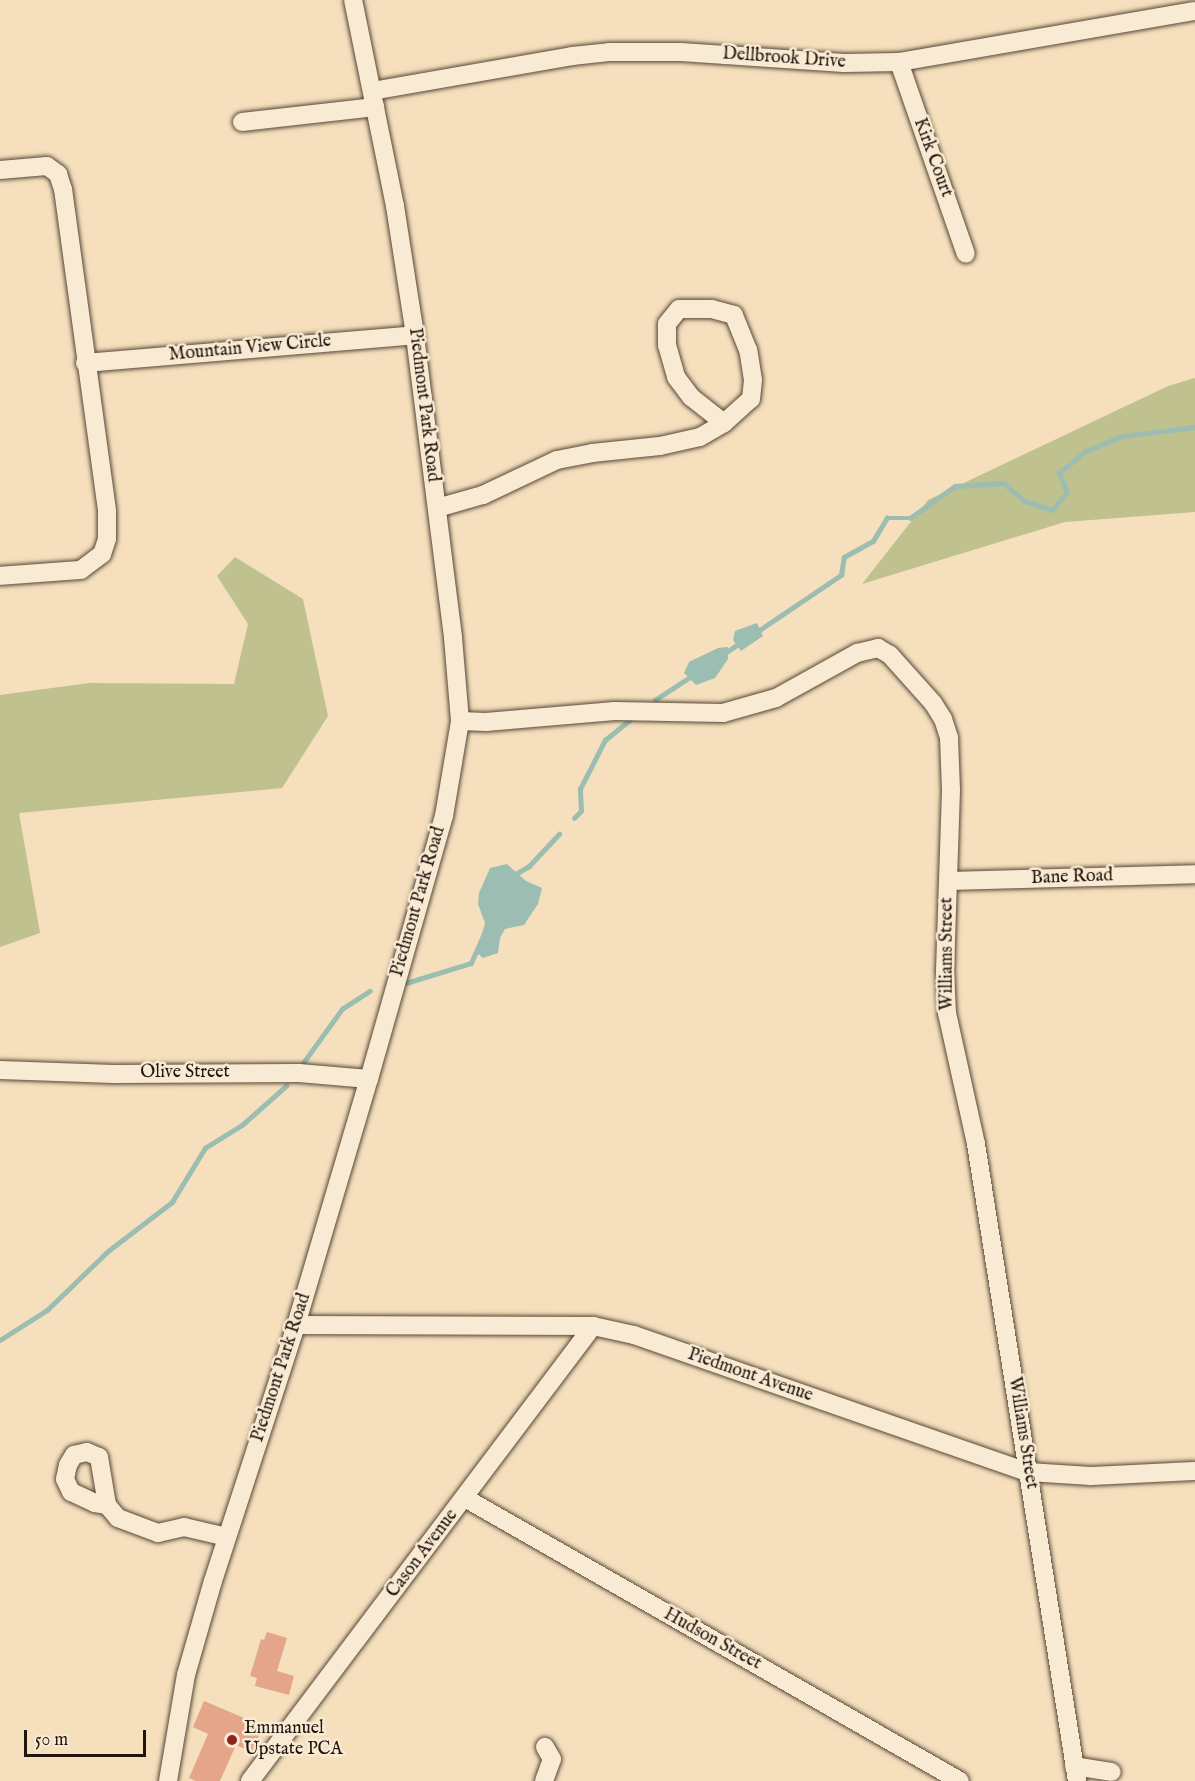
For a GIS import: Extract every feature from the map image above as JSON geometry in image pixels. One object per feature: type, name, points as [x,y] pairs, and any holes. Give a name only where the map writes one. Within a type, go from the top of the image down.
[{"type":"street","name":"Piedmont Park Road","points":[[168,1781],[186,1675],[227,1538],[296,1324],[369,1079],[444,816],[460,721],[453,637],[395,206],[353,0]]},
{"type":"street","name":"Dellbrook Drive","points":[[242,122],[374,99],[572,56],[609,52],[681,52],[844,63],[898,62],[1195,11]]},
{"type":"street","name":"Kirk Court","points":[[898,62],[966,254]]},
{"type":"street","points":[[0,170],[40,165],[53,169],[58,174],[63,189],[107,512],[105,548],[96,560],[74,572],[0,576]]},
{"type":"street","points":[[436,508],[483,495],[557,460],[592,453],[660,446],[700,437],[724,423],[751,399],[753,380],[748,350],[734,315],[712,309],[680,309],[667,324],[667,345],[676,377],[691,397],[724,423]]},
{"type":"street","name":"Mountain View Circle","points":[[85,363],[414,335]]},
{"type":"street","name":"Williams Street","points":[[460,721],[486,722],[615,711],[723,713],[776,698],[865,649],[885,650],[933,703],[943,718],[949,738],[951,842],[945,972],[947,1013],[976,1144],[1076,1774]]},
{"type":"street","name":"Bane Road","points":[[949,881],[1195,874]]},
{"type":"street","name":"Olive Street","points":[[0,1071],[114,1074],[299,1073],[369,1079]]},
{"type":"street","name":"Piedmont Avenue","points":[[296,1324],[593,1326],[634,1335],[1028,1472],[1091,1476],[1195,1470]]},
{"type":"street","name":"Cason Avenue","points":[[250,1781],[593,1326]]},
{"type":"street","name":"Hudson Street","points":[[465,1498],[960,1781]]},
{"type":"street","points":[[107,1505],[118,1518],[158,1533],[184,1527],[227,1538]]},
{"type":"street","points":[[544,1781],[552,1759],[545,1747]]},
{"type":"street","points":[[1076,1774],[1113,1772]]},
{"type":"green space","points":[[1195,378],[1195,512],[1065,522],[862,584],[928,500],[1168,386]]},
{"type":"green space","points":[[235,557],[303,599],[328,716],[282,788],[19,813],[40,933],[0,947],[0,695],[89,683],[234,684],[248,624],[217,576]]},
{"type":"water","points":[[757,623],[763,636],[741,651],[733,640],[735,631]]},
{"type":"water","points":[[728,647],[728,659],[715,678],[696,685],[684,673],[689,662],[718,648]]},
{"type":"water","points":[[507,864],[526,881],[542,888],[538,904],[524,925],[505,929],[500,938],[498,953],[483,958],[477,953],[485,923],[478,904],[479,893],[490,868]]},
{"type":"building","points":[[267,1632],[287,1638],[277,1671],[294,1676],[289,1695],[255,1686],[257,1678],[250,1676],[261,1639],[264,1640]]},
{"type":"building","name":"Emmanuel Upstate PCA","points":[[204,1701],[263,1726],[252,1752],[236,1745],[220,1781],[196,1781],[189,1778],[208,1734],[193,1727]]},
{"type":"waterway","points":[[755,633],[841,575],[844,557],[873,541],[887,518],[910,518],[955,486],[1004,483],[1025,501],[1052,510],[1067,492],[1059,473],[1084,452],[1122,436],[1195,427]]},
{"type":"waterway","points":[[725,653],[740,643]]},
{"type":"waterway","points":[[655,700],[693,675]]},
{"type":"waterway","points":[[574,818],[581,811],[580,789],[605,740],[630,720]]},
{"type":"waterway","points":[[512,876],[529,866],[559,834]]},
{"type":"waterway","points":[[406,983],[471,963],[486,929]]},
{"type":"waterway","points":[[303,1063],[342,1009],[370,991]]},
{"type":"waterway","points":[[0,1340],[47,1310],[108,1251],[172,1202],[205,1148],[242,1125],[286,1086]]},
{"type":"place","name":"Emmanuel Upstate PCA","points":[[232,1740]]}]
